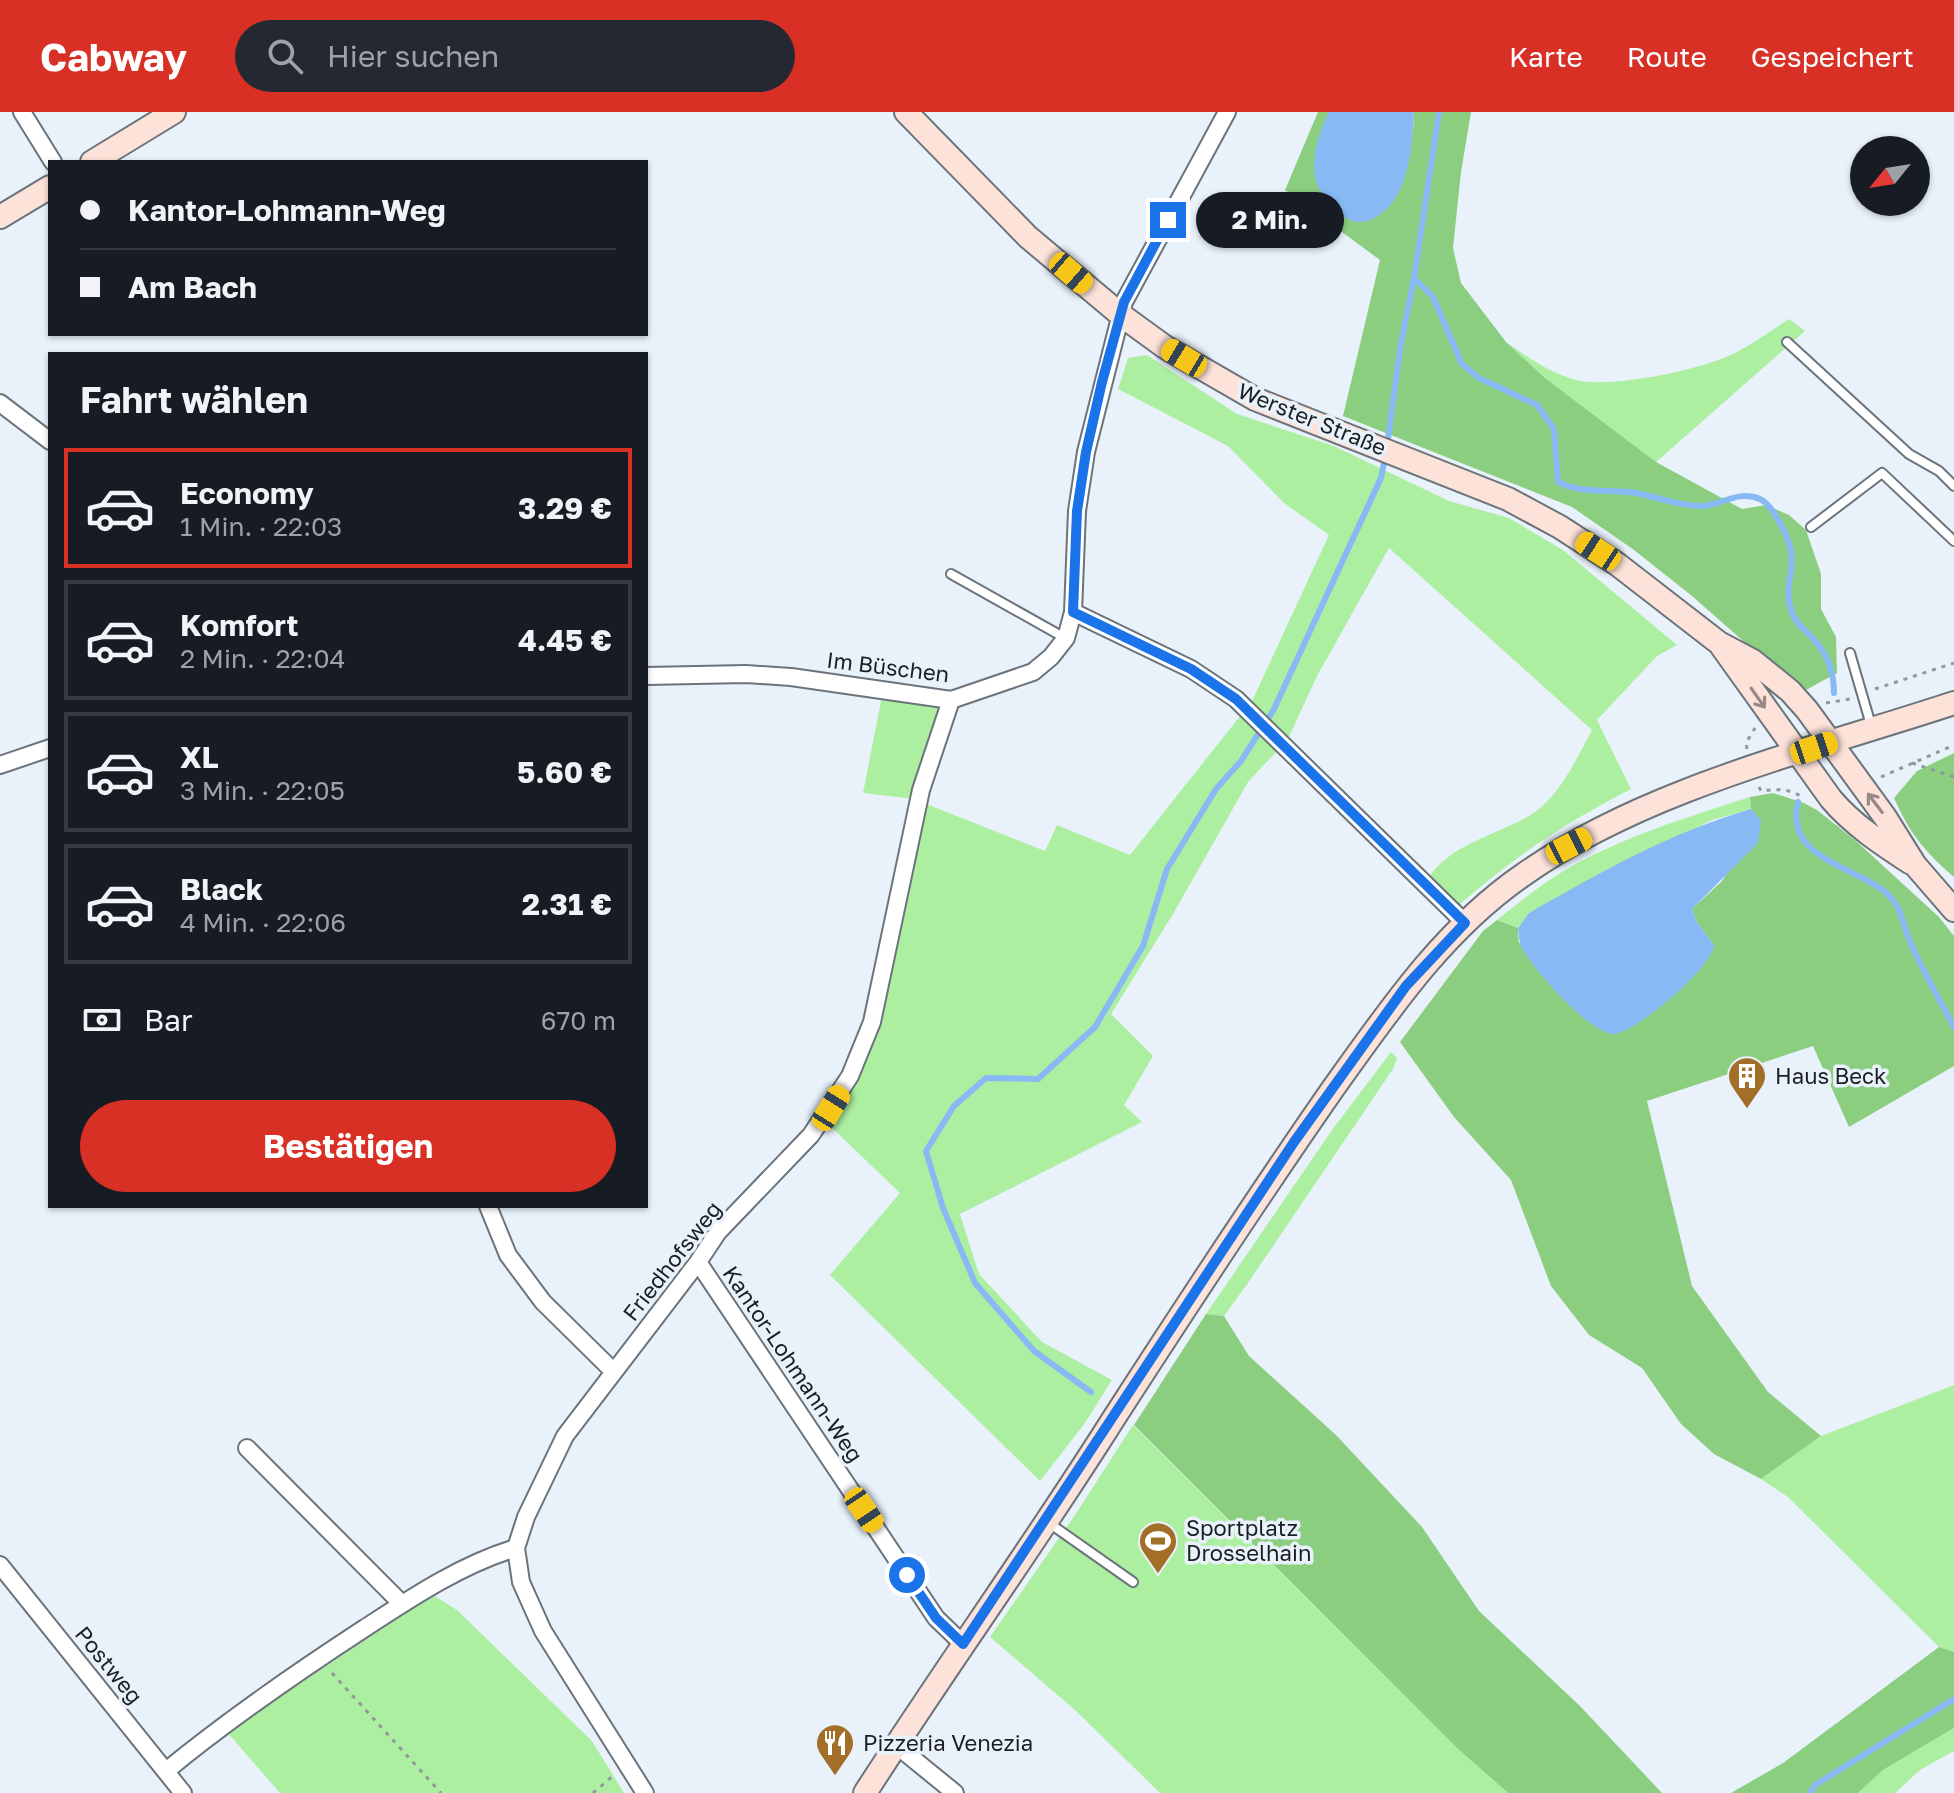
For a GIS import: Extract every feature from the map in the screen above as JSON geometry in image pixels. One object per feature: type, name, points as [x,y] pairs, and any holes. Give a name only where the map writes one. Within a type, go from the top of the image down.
[{"type":"main road","points":[[95,160],[174,112]]},
{"type":"main road","name":"Werster Straße","points":[[906,112],[1028,237],[1121,315],[1165,347],[1255,399],[1508,499],[1560,527],[1617,564],[1719,643],[1753,661],[1790,691],[1807,710],[1885,817],[1915,865]]},
{"type":"main road","points":[[0,217],[48,188]]},
{"type":"main road","name":"Werster Straße","points":[[1719,643],[1842,812],[1882,845],[1915,865]]},
{"type":"main road","points":[[865,1793],[1294,1142],[1406,986],[1465,923],[1522,875],[1581,839],[1664,800],[1954,703]]},
{"type":"main road","points":[[1915,865],[1954,910]]},
{"type":"street","points":[[22,112],[52,160]]},
{"type":"street","name":"Im Büschen","points":[[648,676],[746,674],[791,677],[951,700],[1033,672],[1051,657],[1066,638],[1073,612],[1077,511],[1084,467],[1102,382],[1124,302],[1227,112]]},
{"type":"street","points":[[0,403],[48,439]]},
{"type":"street","points":[[1073,612],[1191,669],[1236,699],[1465,923]]},
{"type":"street","name":"Friedhofsweg","points":[[516,1548],[526,1517],[565,1436],[718,1232],[811,1135],[850,1076],[872,1022],[921,790],[951,700]]},
{"type":"street","points":[[0,765],[48,749]]},
{"type":"street","points":[[489,1208],[508,1255],[543,1302],[614,1372]]},
{"type":"street","name":"Kantor-Lohmann-Weg","points":[[698,1262],[936,1618],[963,1644]]},
{"type":"street","points":[[247,1448],[402,1604]]},
{"type":"street","points":[[166,1771],[230,1719],[402,1604],[493,1555],[516,1548],[521,1582],[543,1631],[645,1793]]},
{"type":"street","name":"Postweg","points":[[0,1565],[183,1793]]},
{"type":"street","points":[[896,1745],[955,1793]]},
{"type":"lane","points":[[1787,342],[1909,454],[1939,471],[1954,486]]},
{"type":"lane","points":[[1811,527],[1882,473],[1954,541]]},
{"type":"lane","points":[[951,574],[1066,638]]},
{"type":"lane","points":[[1850,653],[1873,730]]},
{"type":"lane","points":[[1045,1520],[1133,1582]]},
{"type":"path","points":[[1807,710],[1862,696],[1954,663]]},
{"type":"path","points":[[1894,772],[1954,745]]},
{"type":"path","points":[[1912,763],[1954,777]]},
{"type":"path","points":[[319,1658],[441,1793]]},
{"type":"path","points":[[593,1793],[627,1763]]},
{"type":"green space","points":[[1318,112],[1329,112],[1318,147],[1317,184],[1413,130],[1414,112],[1471,112],[1453,248],[1461,283],[1506,342],[1545,378],[1656,462],[1742,509],[1766,505],[1789,515],[1806,530],[1821,574],[1821,609],[1836,637],[1837,673],[1806,690],[1791,683],[1692,596],[1572,507],[1343,416],[1380,260],[1285,190]]},
{"type":"green space","points":[[1789,319],[1805,331],[1656,462],[1545,378],[1506,342],[1566,377],[1611,382],[1658,376],[1703,365],[1744,348]]},
{"type":"green space","points":[[1147,355],[1237,414],[1334,446],[1449,501],[1509,518],[1563,550],[1677,645],[1657,656],[1597,720],[1631,789],[1541,841],[1459,905],[1429,877],[1451,855],[1522,820],[1544,804],[1568,774],[1592,730],[1389,548],[1317,676],[1288,739],[1248,782],[1173,914],[1111,1014],[1153,1056],[1124,1105],[1142,1122],[960,1214],[979,1274],[1042,1342],[1112,1380],[1085,1423],[1040,1481],[830,1275],[900,1193],[828,1124],[856,1079],[915,799],[863,793],[882,696],[947,704],[916,800],[1045,851],[1057,825],[1130,855],[1252,701],[1329,535],[1284,503],[1228,446],[1118,389],[1128,358]]},
{"type":"green space","points":[[1954,753],[1954,877],[1919,842],[1894,798],[1917,771]]},
{"type":"green space","points":[[1773,793],[1817,810],[1856,841],[1939,917],[1954,936],[1954,1066],[1849,1127],[1813,1046],[1647,1101],[1692,1286],[1768,1392],[1821,1436],[1761,1479],[1714,1454],[1681,1424],[1642,1368],[1589,1335],[1551,1286],[1511,1180],[1454,1117],[1400,1042],[1483,931],[1497,920],[1518,928],[1519,943],[1714,945],[1696,921],[1692,909],[1722,881],[1761,821],[1751,809],[1750,797]]},
{"type":"green space","points":[[1750,797],[1751,809],[1712,820],[1529,913],[1518,928],[1497,920],[1549,880],[1603,850]]},
{"type":"green space","points":[[1391,1052],[1397,1058],[1393,1069],[1248,1283],[1224,1316],[1206,1314],[1332,1130]]},
{"type":"green space","points":[[1206,1314],[1224,1316],[1249,1356],[1336,1435],[1422,1527],[1479,1611],[1580,1706],[1662,1793],[1508,1793],[1457,1748],[1134,1425]]},
{"type":"green space","points":[[1954,1385],[1954,1652],[1939,1647],[1788,1497],[1761,1479],[1821,1436]]},
{"type":"green space","name":"Sportplatz Drosselhain","points":[[1133,1425],[1457,1748],[1508,1793],[1160,1793],[1075,1710],[990,1637]]},
{"type":"green space","points":[[433,1595],[457,1610],[592,1741],[624,1793],[280,1793],[227,1732]]},
{"type":"green space","points":[[1939,1647],[1954,1652],[1954,1728],[1883,1770],[1858,1793],[1731,1793],[1783,1763]]},
{"type":"green space","points":[[1954,1728],[1954,1751],[1920,1770],[1895,1793],[1858,1793],[1883,1770]]},
{"type":"water","points":[[1329,112],[1414,112],[1410,156],[1401,187],[1388,208],[1370,220],[1357,222],[1348,219],[1318,187],[1315,156]]},
{"type":"water","points":[[1751,809],[1761,820],[1758,843],[1692,909],[1696,921],[1714,945],[1701,968],[1672,997],[1625,1031],[1614,1034],[1591,1024],[1549,984],[1520,944],[1518,928],[1529,913],[1665,841]]},
{"type":"waterway","points":[[1439,112],[1414,278],[1433,297],[1462,364],[1479,378],[1537,405],[1554,429],[1558,482],[1577,488],[1636,493],[1693,506],[1708,506],[1744,496],[1764,501],[1778,519],[1789,545],[1792,564],[1789,590],[1791,610],[1825,654],[1832,673],[1834,693]]},
{"type":"waterway","points":[[1387,446],[1400,349],[1414,278]]},
{"type":"waterway","points":[[1091,1392],[1034,1351],[975,1283],[943,1208],[926,1151],[954,1106],[986,1078],[1038,1079],[1095,1027],[1143,946],[1167,869],[1216,789],[1241,761],[1274,709],[1381,478],[1385,457]]},
{"type":"waterway","points":[[1798,802],[1796,821],[1801,836],[1811,848],[1871,882],[1894,902],[1919,961],[1954,1027]]},
{"type":"waterway","points":[[1810,1793],[1815,1785],[1954,1699]]},
{"type":"place","name":"Haus Beck","points":[[1747,1110]]},
{"type":"place","name":"Sportplatz Drosselhain","points":[[1158,1575]]},
{"type":"place","name":"Pizzeria Venezia","points":[[835,1777]]},
{"type":"route","points":[[907,1575],[936,1618],[963,1644],[1109,1427],[1294,1142],[1406,986],[1465,923],[1236,699],[1191,669],[1073,612],[1077,511],[1102,382],[1124,302],[1168,220]]}]
